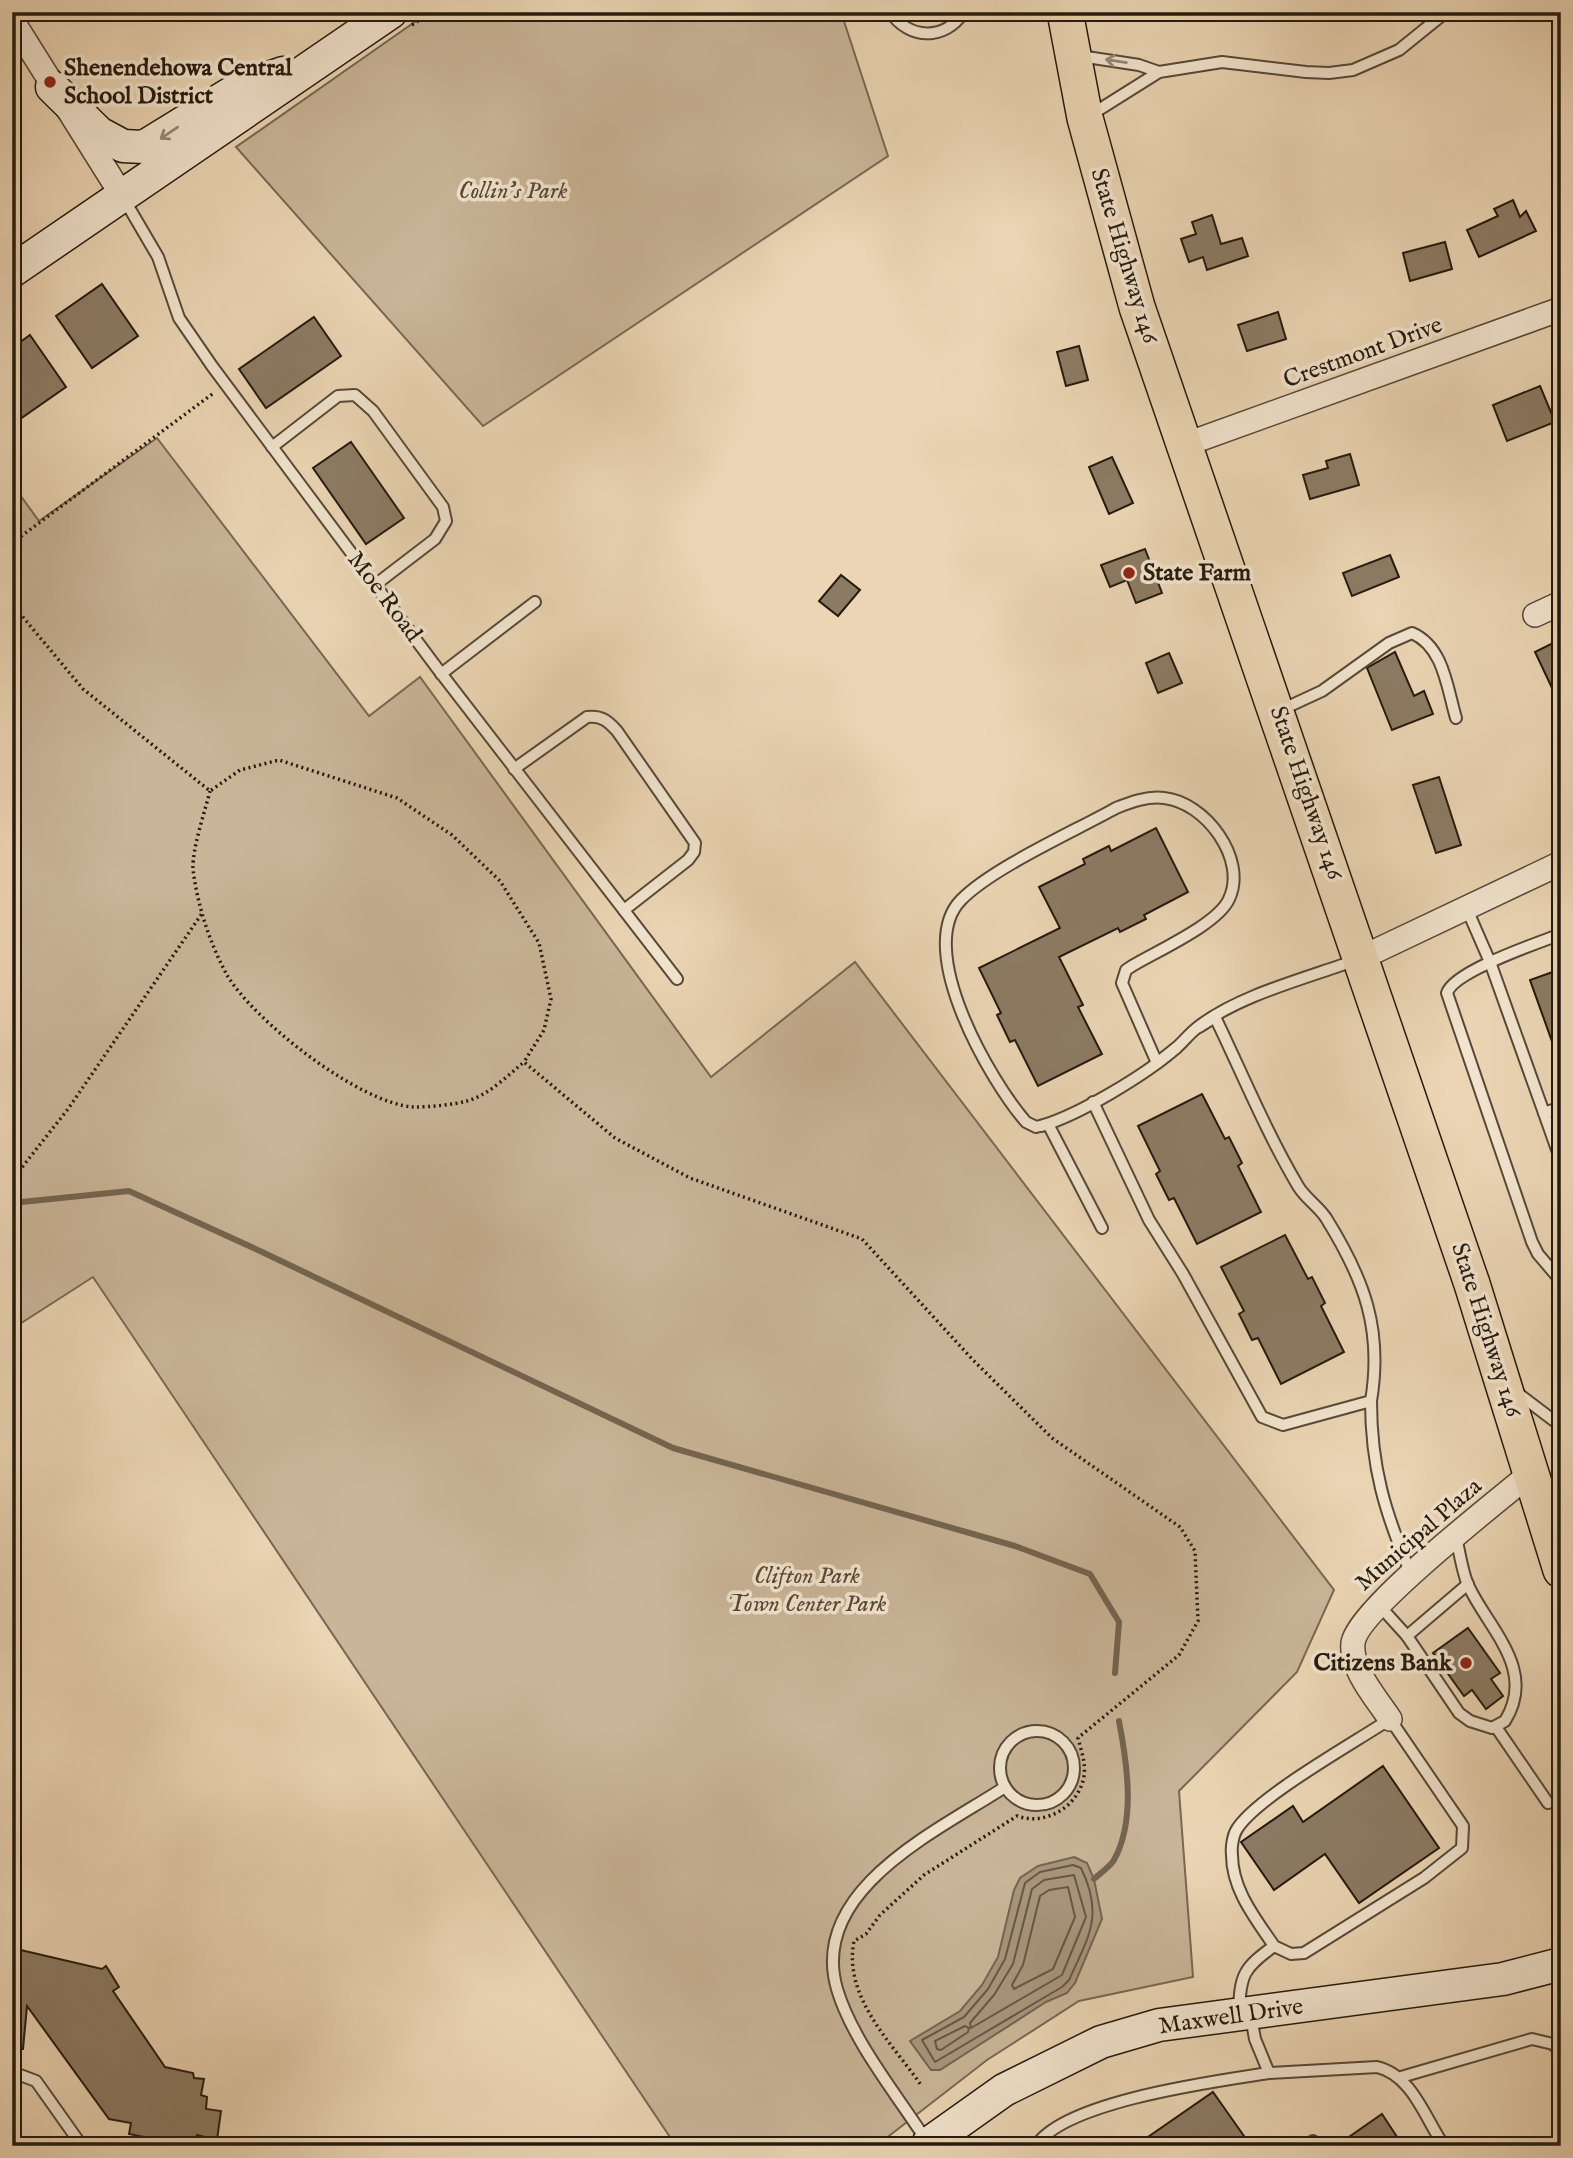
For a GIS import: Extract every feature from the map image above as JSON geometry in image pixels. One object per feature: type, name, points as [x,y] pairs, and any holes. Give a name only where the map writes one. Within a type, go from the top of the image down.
[{"type":"main road","name":"State Highway 146","points":[[1065,12],[1085,118],[1136,304],[1363,957],[1531,1473],[1559,1548]]},
{"type":"street","points":[[12,271],[391,12]]},
{"type":"street","points":[[12,20],[123,197]]},
{"type":"street","points":[[52,87],[99,134],[123,146],[144,147],[240,88],[318,62]]},
{"type":"street","name":"Crestmont Drive","points":[[1184,445],[1561,309]]},
{"type":"street","points":[[1535,615],[1561,603]]},
{"type":"street","points":[[1363,957],[1561,863]]},
{"type":"street","name":"Municipal Plaza","points":[[1390,1719],[1362,1675],[1353,1642],[1365,1617],[1410,1574],[1531,1473]]},
{"type":"street","name":"Maxwell Drive","points":[[928,2145],[1004,2090],[1101,2042],[1159,2025],[1503,1979],[1561,1964]]},
{"type":"lane","points":[[890,12],[897,22],[912,32],[928,35],[942,32],[957,22],[964,12]]},
{"type":"lane","points":[[1085,118],[1159,72],[1222,62],[1329,74],[1353,70],[1399,50],[1446,12]]},
{"type":"lane","points":[[1071,54],[1139,65],[1159,72]]},
{"type":"lane","name":"Moe Road","points":[[123,197],[158,257],[179,318],[225,384],[441,674],[677,979]]},
{"type":"lane","points":[[272,447],[338,396],[355,395],[373,411],[443,507],[446,521],[435,539],[375,586]]},
{"type":"lane","points":[[441,674],[535,602]]},
{"type":"lane","points":[[1277,712],[1322,691],[1389,643],[1412,633],[1422,638],[1438,657],[1456,718]]},
{"type":"lane","points":[[514,769],[587,717],[606,720],[617,731],[695,843],[694,852],[688,860],[624,910]]},
{"type":"lane","points":[[1157,1063],[1126,992],[1123,976],[1132,966],[1218,914],[1229,900],[1234,884],[1230,856],[1215,830],[1187,806],[1165,797],[1134,800],[999,873],[961,900],[953,912],[946,949],[951,981],[976,1045],[1026,1122],[1036,1127],[1093,1102],[1157,1063],[1199,1027],[1238,1005],[1363,957]]},
{"type":"lane","points":[[1466,907],[1490,962],[1561,1161]]},
{"type":"lane","points":[[1561,934],[1490,962],[1451,985],[1448,998],[1532,1242],[1538,1254],[1561,1280]]},
{"type":"lane","points":[[1215,1017],[1299,1188],[1327,1220],[1361,1283],[1375,1334],[1376,1371],[1371,1401],[1371,1446],[1377,1483],[1389,1523],[1410,1574]]},
{"type":"lane","points":[[1093,1102],[1155,1231],[1183,1274],[1262,1417],[1283,1425],[1371,1401]]},
{"type":"lane","points":[[1544,1112],[1561,1107]]},
{"type":"lane","points":[[1048,1124],[1102,1228]]},
{"type":"lane","points":[[1502,1380],[1561,1426]]},
{"type":"lane","points":[[1456,1538],[1468,1584],[1513,1663],[1517,1685],[1515,1699],[1505,1721],[1496,1727]]},
{"type":"lane","points":[[1407,1636],[1468,1584]]},
{"type":"lane","points":[[1378,1604],[1407,1636],[1459,1713],[1470,1721],[1496,1727],[1548,1803]]},
{"type":"lane","points":[[1390,1719],[1464,1826],[1462,1848],[1424,1878],[1304,1953],[1292,1954],[1274,1947],[1244,1900],[1235,1876],[1231,1854],[1235,1830],[1253,1809],[1390,1719]]},
{"type":"lane","points":[[1041,1731],[1052,1734],[1068,1748],[1073,1762],[1073,1775],[1061,1796],[1050,1803],[1024,1803],[1005,1787],[1000,1764],[1009,1743],[1018,1736],[1041,1731]]},
{"type":"lane","points":[[928,2145],[849,2017],[837,1989],[834,1949],[848,1909],[865,1884],[902,1853],[1005,1787]]},
{"type":"lane","points":[[1269,2073],[1245,2014],[1242,1976],[1249,1965],[1274,1947]]},
{"type":"lane","points":[[1401,2077],[1532,2039],[1553,2044],[1561,2053]]},
{"type":"lane","points":[[1035,2146],[1051,2131],[1084,2114],[1174,2088],[1269,2073],[1377,2067],[1392,2070],[1401,2077],[1444,2146]]},
{"type":"lane","points":[[12,2072],[36,2081],[82,2146]]},
{"type":"path","points":[[12,543],[225,384]]},
{"type":"path","points":[[12,604],[83,689],[210,791]]},
{"type":"path","points":[[279,760],[397,798],[452,835],[500,881],[538,943],[551,999],[544,1030],[524,1062],[492,1089],[469,1101],[413,1107],[370,1092],[310,1058],[258,1015],[228,976],[209,938],[203,912],[193,867],[210,791],[240,770],[279,760]]},
{"type":"path","points":[[12,1180],[75,1098],[203,912]]},
{"type":"path","points":[[524,1062],[615,1138],[690,1178],[862,1239],[973,1360],[1052,1438],[1180,1527],[1195,1551],[1198,1621],[1179,1655],[1078,1738],[1083,1756],[1084,1777],[1073,1798],[1050,1817],[1031,1821],[1017,1816],[924,1875],[880,1915],[866,1934],[854,1941],[852,1953],[859,1996],[921,2085]]},
{"type":"green space","name":"Collin's Park","points":[[429,12],[841,12],[888,156],[483,426],[236,147]]},
{"type":"green space","name":"Clifton Park Town Center Park","points":[[157,438],[369,716],[420,677],[711,1077],[855,962],[1334,1590],[1297,1672],[1179,1791],[1193,1977],[1079,2001],[987,2060],[876,2146],[676,2146],[93,1277],[12,1329],[12,484],[39,521]]},
{"type":"water","points":[[1074,1857],[1087,1863],[1094,1879],[1102,1919],[1075,1983],[1067,1993],[1046,2002],[940,2070],[931,2070],[910,2041],[960,2011],[982,1985],[998,1957],[1014,1890],[1020,1878],[1038,1866]]},
{"type":"building","points":[[1513,200],[1520,217],[1526,211],[1536,231],[1479,257],[1467,230],[1498,216],[1494,209]]},
{"type":"building","points":[[1212,215],[1221,244],[1242,238],[1248,256],[1207,270],[1203,257],[1189,262],[1181,239],[1196,234],[1192,222]]},
{"type":"building","points":[[1445,242],[1452,269],[1410,281],[1403,253]]},
{"type":"building","points":[[102,284],[138,336],[92,368],[56,316]]},
{"type":"building","points":[[1278,312],[1286,339],[1247,351],[1238,325]]},
{"type":"building","points":[[314,317],[341,356],[266,408],[239,369]]},
{"type":"building","points":[[30,335],[66,387],[20,419],[12,408],[12,348]]},
{"type":"building","points":[[1079,346],[1088,380],[1066,386],[1057,352]]},
{"type":"building","points":[[1540,386],[1555,422],[1507,441],[1493,405]]},
{"type":"building","points":[[351,442],[404,518],[366,544],[313,468]]},
{"type":"building","points":[[1350,454],[1359,485],[1310,499],[1303,475],[1328,468],[1326,461]]},
{"type":"building","points":[[1112,457],[1133,503],[1109,514],[1089,467]]},
{"type":"building","name":"State Farm","points":[[1145,549],[1162,593],[1136,603],[1127,580],[1110,587],[1101,565]]},
{"type":"building","points":[[1390,555],[1399,577],[1352,596],[1343,573]]},
{"type":"building","points":[[841,575],[860,590],[838,616],[819,601]]},
{"type":"building","points":[[1561,639],[1561,707],[1535,652]]},
{"type":"building","points":[[1395,652],[1414,696],[1424,691],[1433,714],[1392,730],[1367,668]]},
{"type":"building","points":[[1169,653],[1182,683],[1158,693],[1146,663]]},
{"type":"building","points":[[1439,777],[1461,845],[1436,853],[1413,785]]},
{"type":"building","points":[[1156,828],[1188,892],[1144,915],[1146,919],[1120,932],[1118,928],[1059,957],[1083,1005],[1078,1007],[1102,1054],[1038,1086],[1015,1040],[1010,1042],[997,1015],[1001,1013],[979,968],[1060,928],[1039,887],[1085,864],[1083,859],[1109,846],[1111,851]]},
{"type":"building","points":[[1561,969],[1561,1061],[1559,1061],[1530,980]]},
{"type":"building","points":[[1202,1094],[1225,1139],[1229,1137],[1242,1163],[1238,1166],[1261,1212],[1197,1244],[1174,1198],[1169,1200],[1156,1174],[1160,1171],[1138,1126]]},
{"type":"building","points":[[1285,1235],[1308,1279],[1312,1277],[1325,1303],[1321,1306],[1344,1352],[1281,1384],[1258,1338],[1252,1340],[1239,1314],[1244,1311],[1221,1267]]},
{"type":"building","name":"Citizens Bank","points":[[1468,1628],[1500,1673],[1491,1679],[1503,1696],[1486,1709],[1472,1690],[1464,1696],[1433,1653]]},
{"type":"building","points":[[1383,1766],[1439,1848],[1359,1903],[1325,1854],[1274,1890],[1241,1842],[1293,1806],[1303,1822]]},
{"type":"building","points":[[12,1948],[102,1969],[106,1966],[119,1987],[113,1991],[165,2067],[193,2073],[194,2078],[204,2079],[201,2095],[207,2097],[206,2109],[221,2111],[217,2140],[197,2135],[196,2146],[188,2146],[129,2134],[131,2123],[109,2119],[27,2006],[23,2049],[12,2049]]},
{"type":"building","points":[[1213,2092],[1251,2146],[1135,2146]]},
{"type":"building","points":[[1382,2114],[1403,2146],[1336,2146]]},
{"type":"waterway","points":[[12,1203],[129,1191],[673,1448],[1015,1546],[1090,1574],[1119,1622],[1115,1673]]},
{"type":"waterway","points":[[1094,1879],[1114,1860],[1125,1827],[1127,1773],[1119,1721]]},
{"type":"place","name":"Shenendehowa Central School District","points":[[50,82]]},
{"type":"place","name":"State Farm","points":[[1129,573]]},
{"type":"place","name":"Citizens Bank","points":[[1466,1663]]}]
